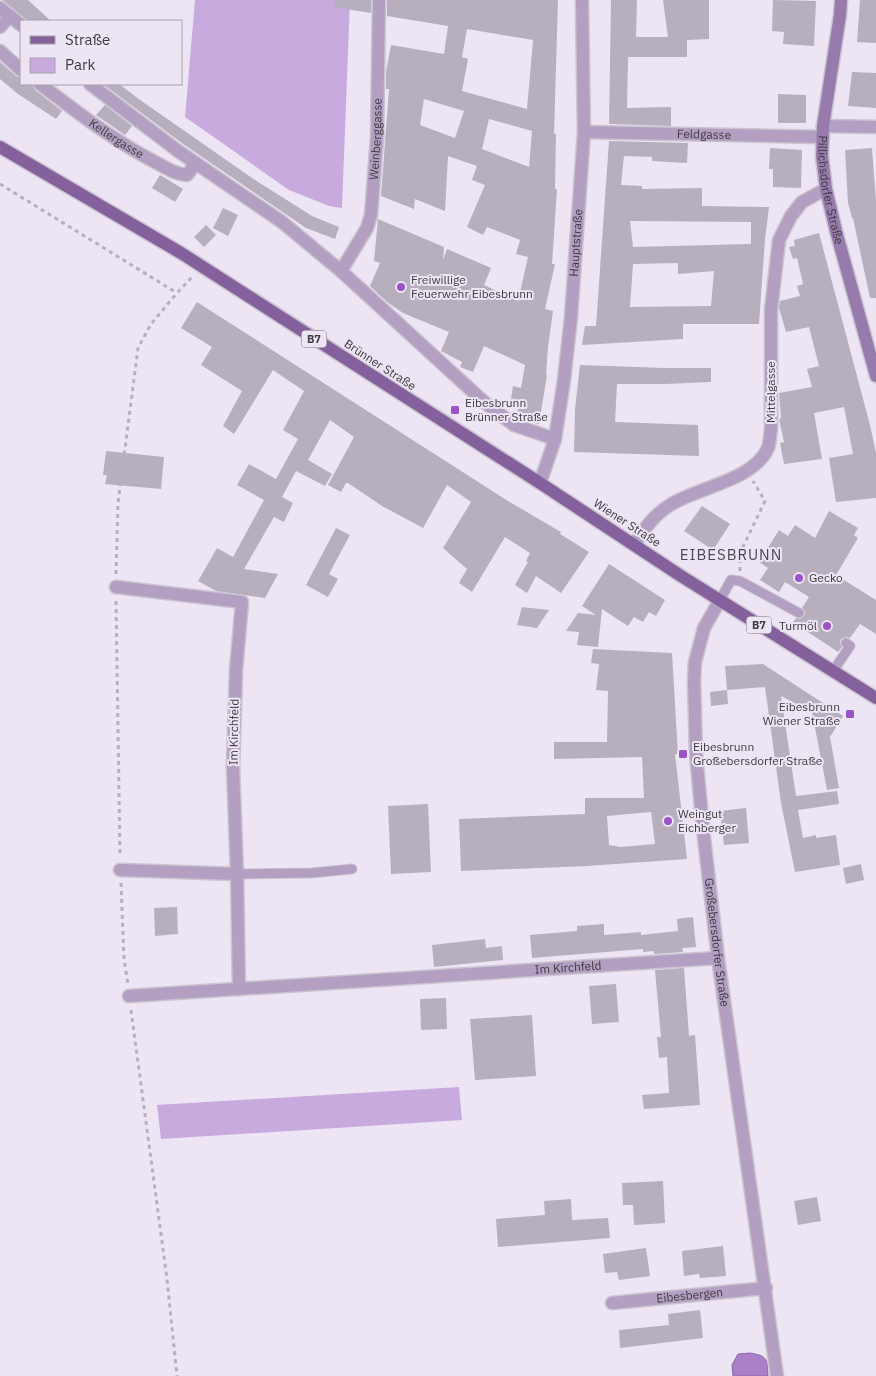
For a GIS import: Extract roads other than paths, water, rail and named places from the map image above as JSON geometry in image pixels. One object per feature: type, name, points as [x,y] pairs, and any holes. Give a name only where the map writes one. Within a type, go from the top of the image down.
[{"type":"main road","name":"Pillichsdorfer Straße","points":[[841,0],[823,132],[822,156],[826,189],[836,231],[876,376]]},
{"type":"main road","name":"Brünner Straße","points":[[0,146],[181,253],[540,483]]},
{"type":"main road","name":"Wiener Straße","points":[[540,483],[720,600],[876,698]]},
{"type":"street","name":"Weinberggasse","points":[[341,272],[367,228],[371,215],[377,138],[378,0]]},
{"type":"street","name":"Hauptstraße","points":[[540,483],[555,439],[571,317],[584,132],[582,0]]},
{"type":"street","points":[[0,8],[20,24]]},
{"type":"street","points":[[0,27],[10,16]]},
{"type":"street","points":[[0,51],[20,69]]},
{"type":"street","name":"Kellergasse","points":[[41,85],[110,136],[139,154],[178,174],[187,174],[196,163]]},
{"type":"street","name":"Kellergasse","points":[[91,85],[196,163],[282,222],[341,272],[483,401],[514,425],[555,439]]},
{"type":"street","name":"Feldgasse","points":[[584,132],[823,132],[876,127]]},
{"type":"street","name":"Mittelgasse","points":[[634,544],[652,520],[671,504],[747,470],[761,458],[768,447],[770,429],[771,310],[779,240],[791,216],[802,202],[826,189]]},
{"type":"street","name":"Im Kirchfeld","points":[[116,587],[242,602],[236,670],[233,768],[239,989]]},
{"type":"street","name":"Großebersdorfer Straße","points":[[720,600],[704,628],[696,656],[694,680],[696,754],[718,958],[777,1376]]},
{"type":"street","points":[[120,870],[237,874]]},
{"type":"street","name":"Im Kirchfeld","points":[[129,996],[718,958]]},
{"type":"street","name":"Eibesbergen","points":[[612,1303],[766,1288]]},
{"type":"lane","points":[[720,600],[731,580],[740,581],[799,613]]},
{"type":"lane","points":[[833,671],[850,646],[846,643]]},
{"type":"lane","points":[[237,874],[311,873],[352,869]]},
{"type":"place","name":"Freiwillige Feuerwehr Eibesbrunn","points":[[401,287]]},
{"type":"place","name":"Eibesbrunn Brünner Straße","points":[[455,410]]},
{"type":"place","name":"Gecko","points":[[799,578]]},
{"type":"place","name":"Turmöl","points":[[827,626]]},
{"type":"place","name":"Eibesbrunn Wiener Straße","points":[[850,714]]},
{"type":"place","name":"Eibesbrunn Großebersdorfer Straße","points":[[683,754]]},
{"type":"place","name":"Weingut Eichberger","points":[[668,821]]},
{"type":"district","name":"EIBESBRUNN","points":[[731,555]]}]
